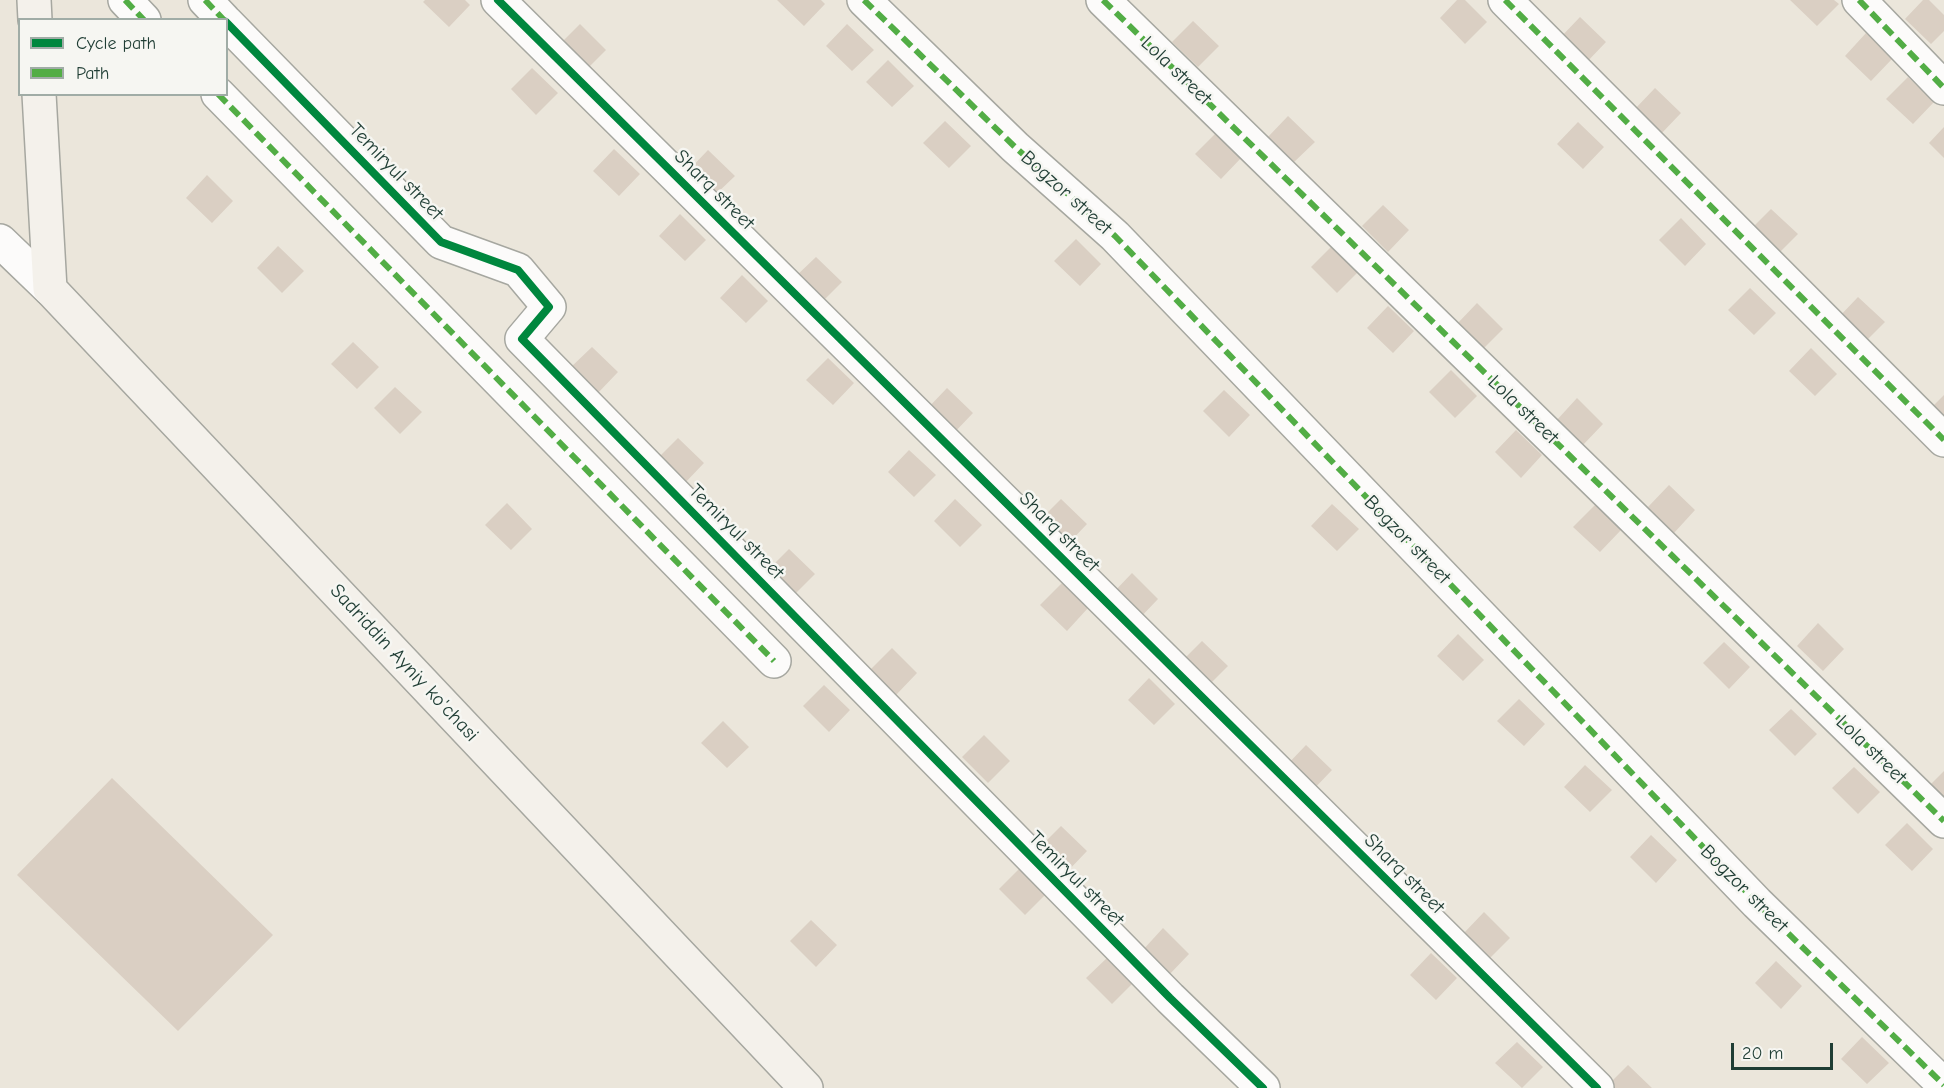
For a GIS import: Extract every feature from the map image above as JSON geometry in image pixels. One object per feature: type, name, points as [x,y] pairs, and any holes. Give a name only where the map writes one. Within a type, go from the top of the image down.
[{"type":"street","points":[[34,0],[35,18]]},
{"type":"street","points":[[125,0],[142,18]]},
{"type":"street","name":"Temiryul street","points":[[205,0],[222,18]]},
{"type":"street","name":"Sharq street","points":[[498,0],[1597,1088]]},
{"type":"street","name":"Bogzor street","points":[[864,0],[1015,147],[1115,236],[1757,903],[1944,1085]]},
{"type":"street","name":"Lola street","points":[[1103,0],[1944,821]]},
{"type":"street","points":[[1505,0],[1944,440]]},
{"type":"street","points":[[1859,0],[1944,88]]},
{"type":"street","name":"Temiryul street","points":[[228,24],[441,242],[518,270],[549,307],[522,339],[1170,998],[1263,1088]]},
{"type":"street","points":[[39,96],[50,289]]},
{"type":"street","points":[[220,96],[774,661]]},
{"type":"street","name":"Sadriddin Ayniy ko'chasi","points":[[0,241],[50,289],[806,1088]]},
{"type":"building","points":[[425,0],[465,0],[470,5],[449,27],[423,2]]},
{"type":"building","points":[[777,0],[821,0],[825,4],[804,26]]},
{"type":"building","points":[[1457,0],[1465,0],[1487,22],[1465,44],[1440,18]]},
{"type":"building","points":[[1790,0],[1834,0],[1839,4],[1817,26]]},
{"type":"building","points":[[1923,0],[1929,0],[1944,15],[1944,31],[1931,44],[1905,19]]},
{"type":"building","points":[[1580,17],[1606,42],[1585,64],[1559,39]]},
{"type":"building","points":[[1193,21],[1219,46],[1198,67],[1172,42]]},
{"type":"building","points":[[580,24],[606,50],[584,72],[558,46]]},
{"type":"building","points":[[847,24],[874,50],[852,71],[826,46]]},
{"type":"building","points":[[1866,33],[1892,59],[1871,81],[1845,56]]},
{"type":"building","points":[[888,60],[914,86],[892,107],[866,82]]},
{"type":"building","points":[[532,68],[558,93],[536,115],[511,89]]},
{"type":"building","points":[[1908,77],[1934,102],[1913,124],[1886,99]]},
{"type":"building","points":[[1655,88],[1681,113],[1660,135],[1634,110]]},
{"type":"building","points":[[1288,116],[1315,142],[1293,163],[1267,138]]},
{"type":"building","points":[[945,121],[971,146],[949,168],[923,143]]},
{"type":"building","points":[[1578,122],[1604,147],[1583,169],[1557,144]]},
{"type":"building","points":[[1944,127],[1944,158],[1929,143]]},
{"type":"building","points":[[1217,132],[1242,157],[1221,179],[1195,154]]},
{"type":"building","points":[[614,149],[640,174],[619,196],[593,171]]},
{"type":"building","points":[[708,150],[735,176],[713,197],[687,172]]},
{"type":"building","points":[[207,175],[233,201],[212,223],[186,198]]},
{"type":"building","points":[[1383,205],[1409,230],[1388,252],[1362,226]]},
{"type":"building","points":[[1771,209],[1798,234],[1776,256],[1750,230]]},
{"type":"building","points":[[680,214],[706,240],[685,261],[659,236]]},
{"type":"building","points":[[1681,218],[1706,244],[1685,266],[1659,240]]},
{"type":"building","points":[[1076,239],[1101,264],[1080,286],[1054,261]]},
{"type":"building","points":[[1333,245],[1359,271],[1337,293],[1311,267]]},
{"type":"building","points":[[278,246],[304,271],[282,293],[257,268]]},
{"type":"building","points":[[816,257],[842,282],[820,304],[794,278]]},
{"type":"building","points":[[742,275],[768,301],[746,323],[720,298]]},
{"type":"building","points":[[1750,288],[1776,313],[1754,335],[1728,310]]},
{"type":"building","points":[[1858,297],[1885,322],[1863,344],[1837,319]]},
{"type":"building","points":[[1477,303],[1503,329],[1482,350],[1456,325]]},
{"type":"building","points":[[1388,306],[1414,331],[1393,353],[1367,328]]},
{"type":"building","points":[[353,342],[379,367],[357,389],[331,364]]},
{"type":"building","points":[[592,347],[618,372],[597,394],[570,368]]},
{"type":"building","points":[[1811,348],[1837,374],[1815,396],[1789,371]]},
{"type":"building","points":[[828,358],[854,383],[833,405],[806,380]]},
{"type":"building","points":[[1451,370],[1477,396],[1455,418],[1429,392]]},
{"type":"building","points":[[395,387],[422,412],[400,434],[374,408]]},
{"type":"building","points":[[947,388],[973,413],[952,435],[926,410]]},
{"type":"building","points":[[1224,390],[1250,415],[1229,437],[1203,411]]},
{"type":"building","points":[[1944,395],[1944,417],[1933,406]]},
{"type":"building","points":[[1577,398],[1603,424],[1582,446],[1556,421]]},
{"type":"building","points":[[1516,430],[1542,455],[1521,478],[1495,452]]},
{"type":"building","points":[[678,438],[704,463],[683,485],[657,459]]},
{"type":"building","points":[[909,450],[936,475],[914,497],[888,472]]},
{"type":"building","points":[[1669,485],[1695,510],[1674,533],[1648,507]]},
{"type":"building","points":[[955,499],[982,525],[960,547],[934,521]]},
{"type":"building","points":[[1061,499],[1087,524],[1066,546],[1040,520]]},
{"type":"building","points":[[507,503],[532,529],[511,550],[485,525]]},
{"type":"building","points":[[1332,504],[1359,529],[1337,551],[1311,526]]},
{"type":"building","points":[[1595,505],[1621,530],[1600,552],[1573,527]]},
{"type":"building","points":[[789,549],[815,574],[793,596],[767,571]]},
{"type":"building","points":[[1132,573],[1158,599],[1137,621],[1111,595]]},
{"type":"building","points":[[1062,583],[1088,608],[1067,631],[1040,605]]},
{"type":"building","points":[[1818,623],[1844,649],[1823,671],[1797,646]]},
{"type":"building","points":[[1458,634],[1484,660],[1463,681],[1437,656]]},
{"type":"building","points":[[1202,641],[1228,666],[1206,688],[1180,663]]},
{"type":"building","points":[[1724,642],[1750,667],[1729,689],[1703,663]]},
{"type":"building","points":[[892,648],[917,673],[896,695],[870,670]]},
{"type":"building","points":[[1149,678],[1175,704],[1154,725],[1128,700]]},
{"type":"building","points":[[824,685],[850,710],[829,732],[803,706]]},
{"type":"building","points":[[1519,699],[1545,724],[1524,746],[1497,721]]},
{"type":"building","points":[[1791,709],[1817,734],[1795,756],[1769,730]]},
{"type":"building","points":[[723,721],[749,747],[727,768],[701,743]]},
{"type":"building","points":[[984,735],[1010,761],[988,783],[962,757]]},
{"type":"building","points":[[1306,745],[1332,770],[1311,792],[1285,767]]},
{"type":"building","points":[[1585,765],[1612,790],[1590,812],[1564,787]]},
{"type":"building","points":[[1854,767],[1880,792],[1858,814],[1832,788]]},
{"type":"building","points":[[1944,771],[1944,803],[1928,787]]},
{"type":"building","points":[[112,778],[273,935],[178,1031],[17,875]]},
{"type":"building","points":[[1907,823],[1933,849],[1912,871],[1885,845]]},
{"type":"building","points":[[1061,826],[1087,851],[1066,873],[1039,848]]},
{"type":"building","points":[[1651,835],[1677,860],[1656,883],[1630,857]]},
{"type":"building","points":[[1021,867],[1047,893],[1025,915],[999,889]]},
{"type":"building","points":[[1484,912],[1510,938],[1488,960],[1463,934]]},
{"type":"building","points":[[811,920],[837,945],[816,967],[790,941]]},
{"type":"building","points":[[1163,928],[1189,954],[1168,976],[1142,951]]},
{"type":"building","points":[[1431,953],[1457,978],[1436,1000],[1410,975]]},
{"type":"building","points":[[1108,957],[1134,982],[1112,1004],[1086,978]]},
{"type":"building","points":[[1776,961],[1802,986],[1781,1009],[1755,983]]},
{"type":"building","points":[[1862,1037],[1889,1063],[1867,1084],[1841,1059]]},
{"type":"building","points":[[1517,1042],[1543,1067],[1522,1088],[1495,1063]]},
{"type":"building","points":[[1628,1065],[1652,1088],[1608,1088],[1607,1086]]},
{"type":"marked path","points":[[125,0],[142,18]]},
{"type":"marked path","points":[[205,0],[222,18]]},
{"type":"marked path","points":[[864,0],[1015,147],[1115,236],[1757,903],[1944,1085]]},
{"type":"marked path","points":[[1103,0],[1944,821]]},
{"type":"marked path","points":[[1505,0],[1944,440]]},
{"type":"marked path","points":[[1859,0],[1944,88]]},
{"type":"marked path","points":[[220,96],[774,661]]},
{"type":"cycle path","points":[[498,0],[1597,1088]]},
{"type":"cycle path","points":[[228,24],[441,242],[518,270],[549,307],[522,339],[1170,998],[1263,1088]]}]
